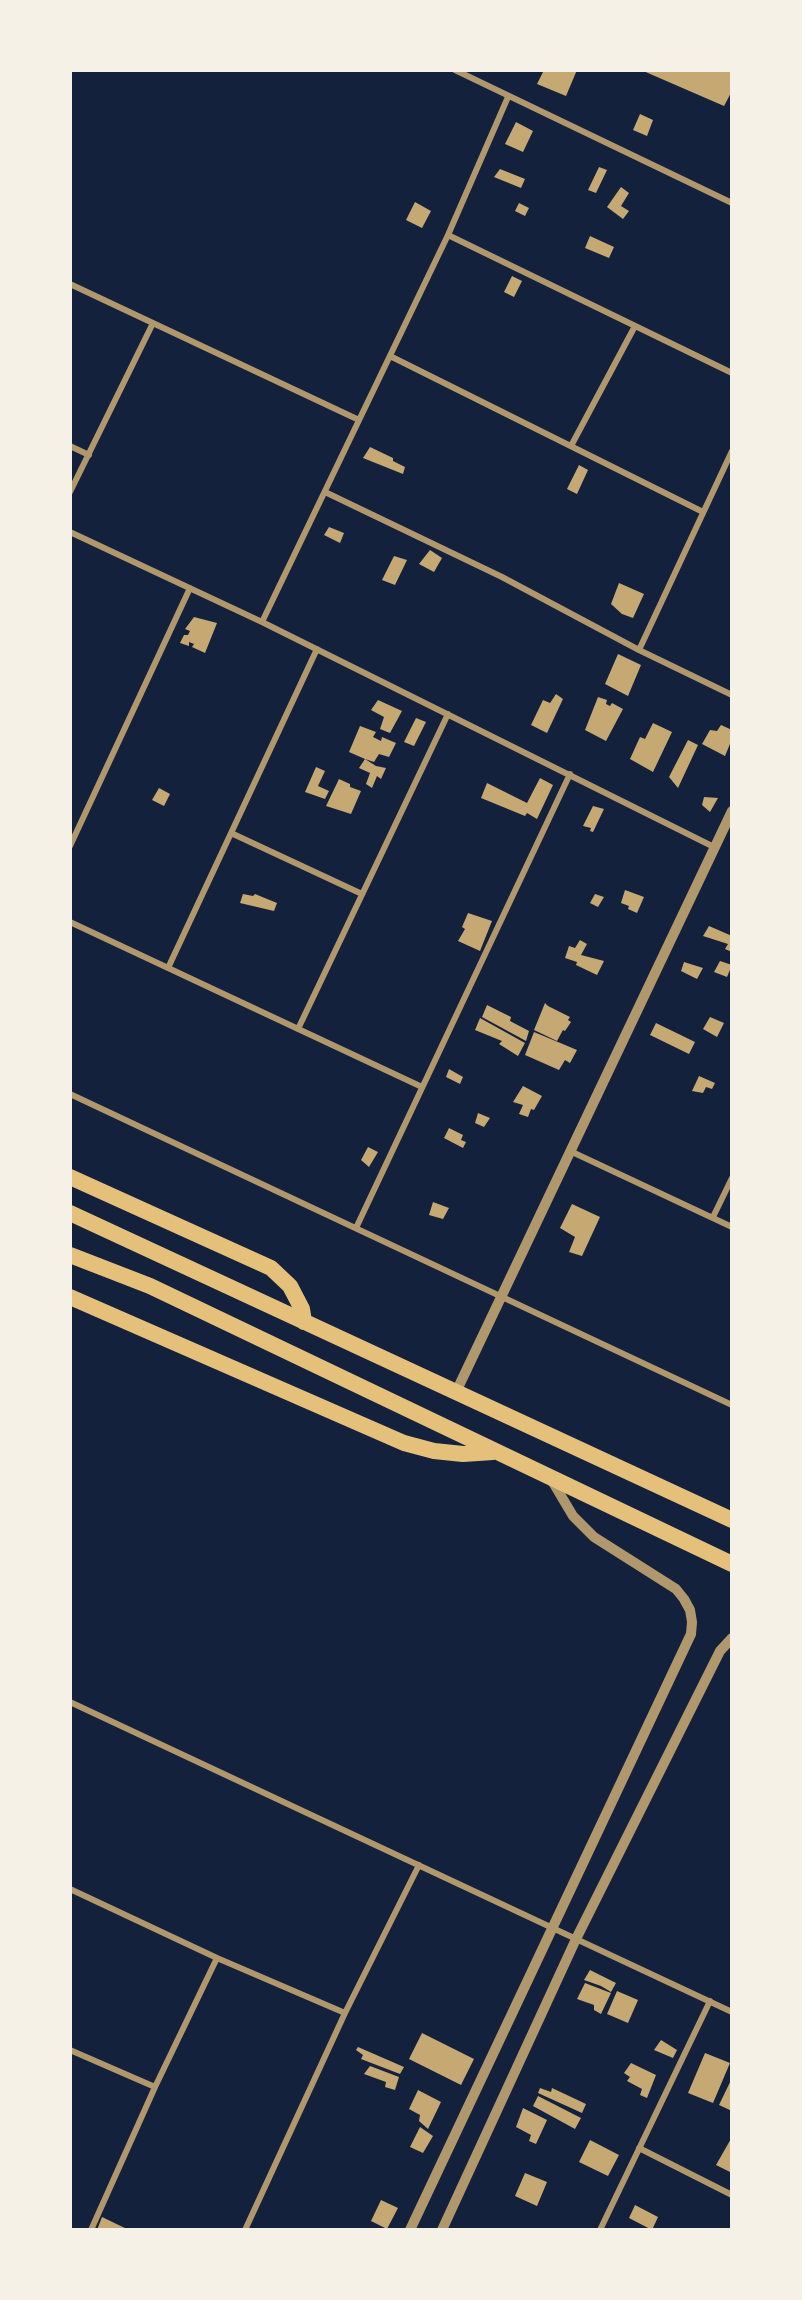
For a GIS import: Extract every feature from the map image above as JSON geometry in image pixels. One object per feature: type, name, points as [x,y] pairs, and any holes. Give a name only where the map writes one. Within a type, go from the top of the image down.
[{"type":"highway","points":[[70,1177],[271,1268],[290,1286],[302,1309],[304,1322]]},
{"type":"highway","points":[[70,1213],[732,1520]]},
{"type":"highway","points":[[70,1255],[150,1286],[732,1564]]},
{"type":"highway","points":[[70,1296],[405,1443],[434,1451],[464,1454],[494,1452]]},
{"type":"street","points":[[454,70],[732,203]]},
{"type":"street","points":[[262,622],[448,235],[508,97]]},
{"type":"street","points":[[448,235],[732,373]]},
{"type":"street","points":[[70,284],[359,420]]},
{"type":"street","points":[[70,492],[153,323]]},
{"type":"street","points":[[571,446],[635,326]]},
{"type":"street","points":[[390,356],[703,512]]},
{"type":"street","points":[[70,446],[89,455]]},
{"type":"street","points":[[639,650],[732,451]]},
{"type":"street","points":[[325,492],[502,577],[639,650],[732,695]]},
{"type":"street","points":[[70,532],[262,622],[714,847]]},
{"type":"street","points":[[70,846],[190,588]]},
{"type":"street","points":[[168,968],[317,649]]},
{"type":"street","points":[[298,1029],[448,714]]},
{"type":"street","points":[[356,1227],[570,774]]},
{"type":"street","points":[[456,1392],[732,811]]},
{"type":"street","points":[[231,833],[362,894]]},
{"type":"street","points":[[70,922],[422,1087]]},
{"type":"street","points":[[70,1094],[732,1405]]},
{"type":"street","points":[[570,1151],[732,1227]]},
{"type":"street","points":[[713,1217],[732,1178]]},
{"type":"street","points":[[410,2229],[691,1634],[692,1622],[684,1599],[676,1589],[594,1537],[573,1516],[550,1479]]},
{"type":"street","points":[[441,2229],[576,1939],[720,1651],[732,1638]]},
{"type":"street","points":[[70,1702],[732,2012]]},
{"type":"street","points":[[245,2229],[345,2013],[419,1865]]},
{"type":"street","points":[[70,1889],[217,1958],[345,2013]]},
{"type":"street","points":[[91,2229],[154,2087],[217,1958]]},
{"type":"street","points":[[600,2229],[710,2001]]},
{"type":"street","points":[[70,2050],[154,2087]]},
{"type":"street","points":[[639,2148],[732,2195]]},
{"type":"building","points":[[544,70],[577,70],[566,96],[537,84]]},
{"type":"building","points":[[641,70],[732,70],[732,91],[724,106]]},
{"type":"building","points":[[640,114],[653,120],[647,136],[633,130]]},
{"type":"building","points":[[516,122],[533,131],[523,152],[505,144]]},
{"type":"building","points":[[599,167],[607,170],[596,193],[588,190]]},
{"type":"building","points":[[500,169],[525,179],[521,188],[494,177]]},
{"type":"building","points":[[621,187],[629,193],[621,206],[629,211],[623,219],[607,207]]},
{"type":"building","points":[[415,202],[431,211],[422,228],[406,220]]},
{"type":"building","points":[[519,203],[529,208],[525,216],[515,211]]},
{"type":"building","points":[[590,236],[614,247],[609,258],[585,248]]},
{"type":"building","points":[[512,276],[522,281],[514,297],[504,292]]},
{"type":"building","points":[[370,447],[393,458],[393,461],[405,467],[403,474],[363,458]]},
{"type":"building","points":[[579,465],[588,470],[577,494],[567,489]]},
{"type":"building","points":[[329,527],[344,533],[340,543],[324,535]]},
{"type":"building","points":[[430,550],[442,558],[434,572],[419,564]]},
{"type":"building","points":[[394,556],[407,560],[395,585],[382,580]]},
{"type":"building","points":[[619,583],[644,594],[633,618],[622,614],[611,604]]},
{"type":"building","points":[[194,617],[217,623],[205,653],[192,647],[194,644],[189,642],[189,646],[180,643],[184,635],[188,635],[190,631],[185,629]]},
{"type":"building","points":[[618,654],[641,665],[628,696],[605,684]]},
{"type":"building","points":[[556,694],[563,699],[547,733],[531,725],[543,700],[550,703]]},
{"type":"building","points":[[598,697],[607,700],[606,704],[610,706],[612,703],[623,709],[606,741],[585,730]]},
{"type":"building","points":[[378,700],[402,711],[390,733],[380,729],[384,717],[371,710]]},
{"type":"building","points":[[416,718],[426,722],[414,746],[404,742]]},
{"type":"building","points":[[653,723],[672,732],[653,772],[630,759],[640,737],[645,739]]},
{"type":"building","points":[[721,725],[732,730],[732,739],[725,756],[702,744],[710,730],[717,731]]},
{"type":"building","points":[[360,726],[376,732],[373,737],[381,741],[382,737],[396,743],[389,757],[379,754],[374,762],[349,752]]},
{"type":"building","points":[[688,740],[698,745],[678,788],[669,777]]},
{"type":"building","points":[[365,759],[376,766],[386,768],[381,779],[377,776],[372,788],[366,784],[370,773],[359,768]]},
{"type":"building","points":[[316,767],[325,771],[318,786],[329,791],[325,799],[305,792]]},
{"type":"building","points":[[540,778],[553,785],[537,819],[527,813],[525,816],[481,798],[487,783],[527,803]]},
{"type":"building","points":[[339,779],[361,791],[351,814],[326,806]]},
{"type":"building","points":[[159,788],[170,794],[164,806],[152,800]]},
{"type":"building","points":[[704,797],[718,798],[710,812],[702,805]]},
{"type":"building","points":[[593,806],[604,809],[593,832],[590,831],[591,828],[583,826]]},
{"type":"building","points":[[625,890],[644,897],[637,913],[621,903]]},
{"type":"building","points":[[243,894],[253,896],[255,894],[277,903],[274,911],[240,903]]},
{"type":"building","points":[[595,894],[604,897],[598,907],[590,903]]},
{"type":"building","points":[[468,913],[492,921],[480,951],[458,941],[465,929],[462,927]]},
{"type":"building","points":[[709,926],[732,936],[732,952],[725,949],[728,944],[703,936]]},
{"type":"building","points":[[580,940],[587,944],[581,955],[604,961],[597,975],[576,965],[577,962],[565,958],[569,946],[575,948]]},
{"type":"building","points":[[720,961],[732,965],[727,977],[714,972]]},
{"type":"building","points":[[684,962],[703,968],[697,979],[681,971]]},
{"type":"building","points":[[545,1003],[570,1017],[568,1020],[571,1022],[557,1041],[534,1030]]},
{"type":"building","points":[[487,1005],[511,1017],[510,1021],[529,1031],[526,1041],[482,1017]]},
{"type":"building","points":[[710,1017],[724,1023],[717,1037],[703,1029]]},
{"type":"building","points":[[480,1018],[525,1043],[518,1056],[499,1044],[502,1041],[475,1030]]},
{"type":"building","points":[[656,1023],[695,1042],[689,1054],[650,1035]]},
{"type":"building","points":[[534,1032],[577,1050],[570,1063],[565,1060],[559,1070],[525,1055]]},
{"type":"building","points":[[449,1069],[463,1077],[460,1084],[446,1077]]},
{"type":"building","points":[[699,1076],[715,1083],[712,1089],[706,1087],[703,1093],[692,1091]]},
{"type":"building","points":[[523,1086],[542,1096],[534,1110],[531,1109],[528,1117],[519,1114],[523,1105],[513,1102]]},
{"type":"building","points":[[478,1113],[490,1118],[484,1127],[475,1123]]},
{"type":"building","points":[[449,1128],[463,1135],[461,1140],[466,1142],[463,1148],[444,1138]]},
{"type":"building","points":[[368,1147],[378,1152],[369,1167],[361,1160]]},
{"type":"building","points":[[433,1202],[449,1208],[443,1219],[429,1215]]},
{"type":"building","points":[[572,1204],[600,1217],[582,1256],[569,1252],[575,1237],[560,1228]]},
{"type":"building","points":[[590,1970],[616,1983],[611,1992],[584,1980]]},
{"type":"building","points":[[585,1983],[611,1993],[601,2014],[594,2010],[594,2005],[577,1999]]},
{"type":"building","points":[[617,1991],[638,2000],[628,2023],[607,2014]]},
{"type":"building","points":[[422,2033],[474,2059],[461,2085],[409,2059]]},
{"type":"building","points":[[661,2040],[677,2050],[673,2058],[654,2050]]},
{"type":"building","points":[[358,2047],[404,2067],[400,2074],[361,2059],[363,2055],[356,2050]]},
{"type":"building","points":[[705,2053],[730,2063],[713,2103],[688,2093]]},
{"type":"building","points":[[631,2063],[656,2075],[647,2098],[640,2095],[642,2089],[627,2081],[630,2077],[624,2073]]},
{"type":"building","points":[[370,2066],[399,2077],[395,2090],[385,2087],[386,2082],[364,2074]]},
{"type":"building","points":[[732,2078],[732,2111],[719,2105]]},
{"type":"building","points":[[540,2088],[551,2092],[552,2088],[586,2104],[582,2113],[538,2093]]},
{"type":"building","points":[[418,2090],[441,2102],[428,2129],[419,2121],[420,2115],[409,2109]]},
{"type":"building","points":[[538,2096],[581,2118],[575,2129],[533,2106]]},
{"type":"building","points":[[523,2108],[547,2120],[536,2144],[529,2141],[531,2135],[516,2127]]},
{"type":"building","points":[[420,2127],[433,2136],[423,2153],[410,2147]]},
{"type":"building","points":[[732,2137],[732,2173],[716,2165]]},
{"type":"building","points":[[590,2140],[619,2155],[608,2176],[579,2162]]},
{"type":"building","points":[[525,2173],[547,2182],[537,2206],[515,2196]]},
{"type":"building","points":[[381,2200],[398,2208],[387,2229],[371,2221]]},
{"type":"building","points":[[635,2205],[658,2217],[652,2230],[629,2218]]},
{"type":"building","points":[[102,2217],[129,2230],[97,2230]]}]
